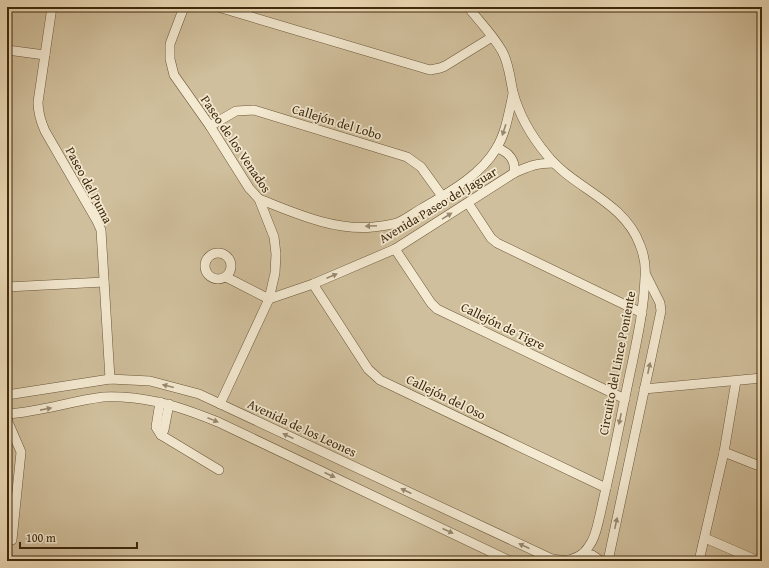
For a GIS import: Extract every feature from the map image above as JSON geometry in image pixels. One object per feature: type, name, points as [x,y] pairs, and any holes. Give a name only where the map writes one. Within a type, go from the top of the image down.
[{"type":"street","name":"Paseo del Puma","points":[[52,7],[38,102],[38,111],[41,122],[101,230],[110,379]]},
{"type":"street","name":"Paseo de los Venados","points":[[184,7],[170,44],[172,70],[181,87],[210,126],[249,188],[259,199],[274,236],[276,254],[275,272],[269,299],[220,404]]},
{"type":"street","points":[[218,7],[430,70],[440,68],[492,37]]},
{"type":"street","points":[[468,7],[503,52],[514,92],[525,123],[546,155],[554,163],[626,219],[640,245],[645,261],[646,275]]},
{"type":"street","points":[[7,50],[45,55]]},
{"type":"street","name":"Avenida Paseo del Jaguar","points":[[259,199],[310,219],[341,226],[373,227],[398,223],[476,173],[489,159],[497,148],[507,122],[514,92]]},
{"type":"street","name":"Callejón del Lobo","points":[[210,126],[239,110],[254,110],[261,112],[407,157],[421,167],[442,196]]},
{"type":"street","points":[[497,148],[505,151],[511,157],[514,165],[514,173]]},
{"type":"street","name":"Avenida Paseo del Jaguar","points":[[269,299],[313,284],[395,249],[514,173],[529,166],[542,163],[554,163]]},
{"type":"street","points":[[468,203],[491,238],[497,243],[642,312]]},
{"type":"street","name":"Callejón de Tigre","points":[[395,249],[431,303],[438,309],[624,400]]},
{"type":"street","name":"Circuito del Lince Poniente","points":[[583,554],[594,539],[606,488],[642,312],[646,275]]},
{"type":"street","name":"Circuito del Lince Poniente","points":[[608,561],[661,311],[660,303],[646,275]]},
{"type":"street","points":[[226,277],[269,299]]},
{"type":"street","points":[[7,287],[104,282]]},
{"type":"street","name":"Callejón del Oso","points":[[313,284],[368,369],[380,380],[606,488]]},
{"type":"street","points":[[644,389],[762,378]]},
{"type":"street","name":"Avenida de los Leones","points":[[7,395],[110,379],[150,381],[199,394],[552,559],[560,561],[572,560]]},
{"type":"street","points":[[699,561],[724,452],[736,381]]},
{"type":"street","points":[[12,540],[21,452],[8,422],[7,414],[26,413],[104,397],[126,397],[185,408],[218,422],[510,561]]},
{"type":"street","points":[[164,403],[156,427],[161,435],[219,470]]},
{"type":"street","points":[[724,452],[762,467]]},
{"type":"street","points":[[705,538],[758,561]]},
{"type":"street","points":[[572,560],[583,554],[592,555],[601,561]]},
{"type":"shaded area","points":[[7,7],[762,7],[762,561],[7,561]]}]
